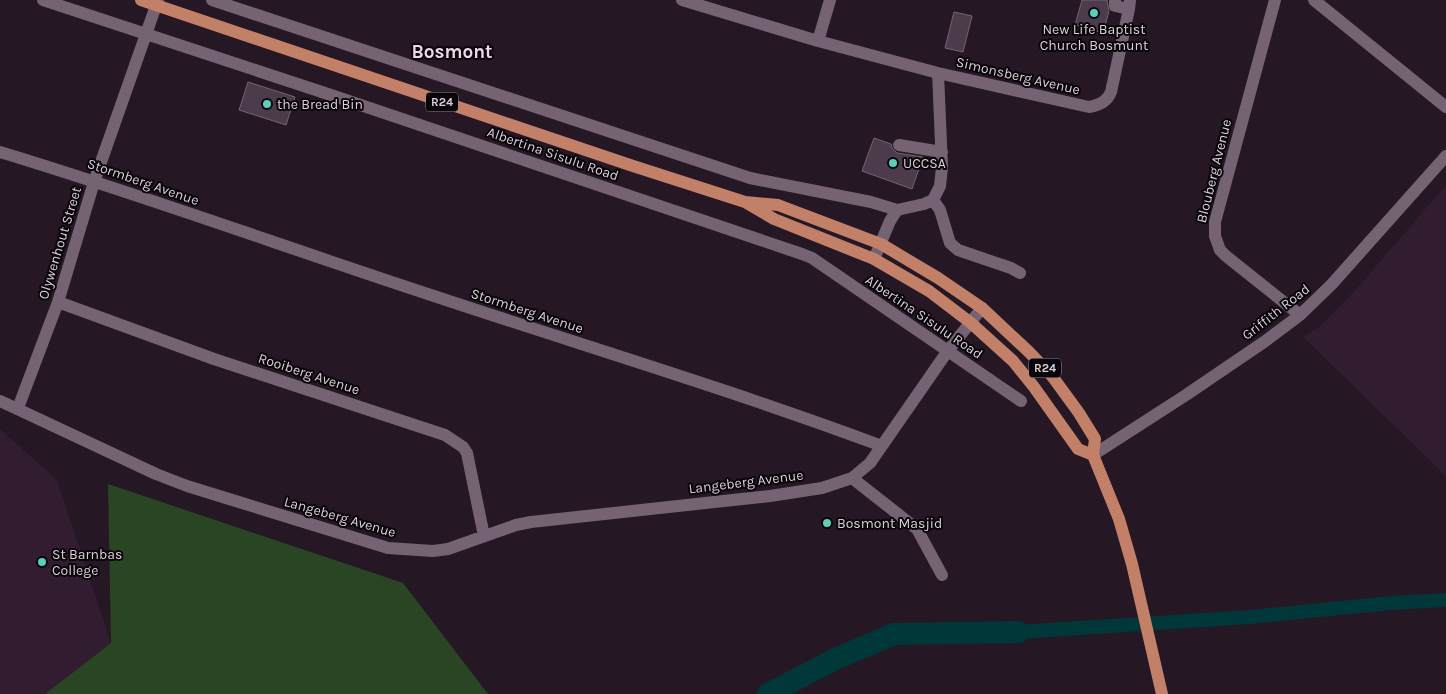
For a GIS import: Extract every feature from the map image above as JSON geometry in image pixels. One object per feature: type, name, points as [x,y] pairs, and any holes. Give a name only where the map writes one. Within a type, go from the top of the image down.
[{"type":"main road","name":"Albertina Sisulu Road","points":[[141,0],[157,3],[614,160],[745,202],[778,205],[881,244],[938,278],[982,308],[1029,352],[1052,376],[1095,439],[1093,455],[1119,519],[1132,564],[1162,694]]},
{"type":"main road","name":"Albertina Sisulu Road","points":[[745,202],[774,219],[874,260],[929,292],[971,322],[1013,361],[1078,449],[1093,455]]},
{"type":"street","name":"Albertina Sisulu Road","points":[[43,0],[331,95],[812,258],[1021,401]]},
{"type":"street","points":[[212,0],[750,178],[871,202],[897,210],[933,200],[942,181],[938,73]]},
{"type":"street","name":"Simonsberg Avenue","points":[[682,0],[818,41],[938,73],[1083,106],[1098,105],[1105,101],[1111,92],[1129,5]]},
{"type":"street","points":[[818,41],[830,0]]},
{"type":"street","points":[[1115,0],[1116,6],[1129,5]]},
{"type":"street","name":"Blouberg Avenue","points":[[1275,0],[1221,196],[1215,222],[1215,236],[1220,250],[1226,256],[1300,315]]},
{"type":"street","points":[[1314,0],[1446,106]]},
{"type":"street","name":"Olywenhout Street","points":[[18,408],[58,302],[94,182],[157,3]]},
{"type":"street","points":[[899,145],[942,152]]},
{"type":"street","name":"Stormberg Avenue","points":[[0,152],[804,417],[882,446]]},
{"type":"street","name":"Griffith Road","points":[[1093,455],[1186,395],[1300,315],[1332,284],[1446,156]]},
{"type":"street","points":[[933,200],[940,210],[950,243],[958,250],[1011,268],[1020,273]]},
{"type":"street","points":[[874,260],[890,220],[897,210]]},
{"type":"street","name":"Rooiberg Avenue","points":[[58,302],[214,359],[445,435],[463,447],[467,453],[484,536]]},
{"type":"street","points":[[882,446],[947,352],[982,308]]},
{"type":"street","name":"Langeberg Avenue","points":[[0,401],[156,474],[187,486],[388,548],[433,551],[448,549],[516,524],[770,496],[822,488],[852,478],[870,463],[882,446]]},
{"type":"street","points":[[852,478],[917,529],[942,576]]},
{"type":"shaded area","points":[[1446,185],[1446,476],[1303,337],[1319,327],[1359,286]]},
{"type":"shaded area","name":"St Barnbas College","points":[[0,429],[57,480],[111,643],[45,694],[0,694]]},
{"type":"green space","points":[[108,484],[403,583],[488,694],[45,694],[111,643]]},
{"type":"building","name":"New Life Baptist Church Bosmunt","points":[[1082,0],[1107,0],[1109,11],[1103,33],[1075,25]]},
{"type":"building","points":[[954,12],[972,16],[963,52],[945,48]]},
{"type":"building","name":"the Bread Bin","points":[[248,82],[295,97],[286,125],[239,110]]},
{"type":"building","name":"UCCSA","points":[[874,138],[891,144],[897,153],[923,157],[912,189],[862,171]]},
{"type":"waterway","points":[[1018,632],[1250,617],[1391,603],[1446,600]]},
{"type":"waterway","points":[[768,694],[835,659],[894,634],[1018,632]]},
{"type":"place","name":"New Life Baptist Church Bosmunt","points":[[1094,13]]},
{"type":"place","name":"the Bread Bin","points":[[267,104]]},
{"type":"place","name":"UCCSA","points":[[893,163]]},
{"type":"place","name":"Bosmont Masjid","points":[[827,523]]},
{"type":"place","name":"St Barnbas College","points":[[42,562]]},
{"type":"district","name":"Bosmont","points":[[452,52]]}]
